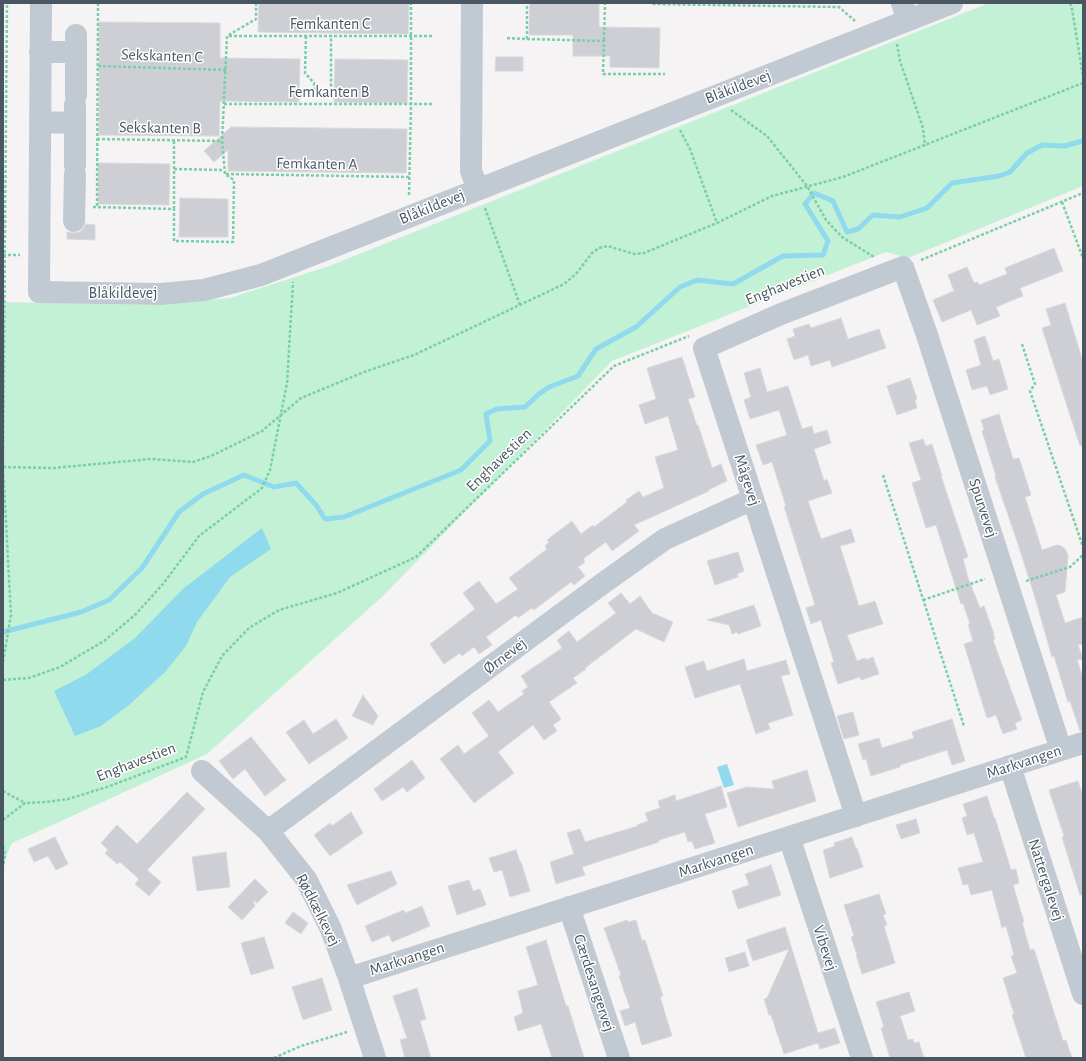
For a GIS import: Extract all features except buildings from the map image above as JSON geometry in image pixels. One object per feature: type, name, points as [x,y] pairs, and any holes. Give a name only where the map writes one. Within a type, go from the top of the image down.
[{"type":"street","name":"Blåkildevej","points":[[40,3],[39,292],[161,294],[204,290],[261,275],[712,97],[902,16],[952,3]]},
{"type":"street","name":"Blåkildevej","points":[[472,3],[471,171],[478,189]]},
{"type":"street","points":[[39,192],[74,192],[76,43],[40,52]]},
{"type":"street","points":[[40,122],[75,108]]},
{"type":"street","name":"Mågevej","points":[[856,816],[704,348],[781,314],[903,267]]},
{"type":"street","name":"Spurvevej","points":[[903,267],[928,339],[1061,750]]},
{"type":"street","name":"Ørnevej","points":[[268,831],[597,587],[665,539],[753,499]]},
{"type":"street","name":"Markvangen","points":[[349,978],[1083,743]]},
{"type":"street","name":"Nattergalevej","points":[[1010,766],[1083,994]]},
{"type":"street","name":"Rødkælkevej","points":[[202,771],[268,831],[306,879],[330,927],[349,978],[375,1058]]},
{"type":"street","name":"Vibevej","points":[[789,837],[862,1058]]},
{"type":"street","name":"Gærdesangervej","points":[[570,907],[619,1058]]},
{"type":"path","points":[[3,662],[11,615],[3,467],[7,3]]},
{"type":"path","points":[[97,207],[98,3]]},
{"type":"path","points":[[174,140],[174,241],[233,242],[234,180],[225,174],[222,141],[227,36],[256,19],[256,3]]},
{"type":"path","points":[[409,195],[411,3]]},
{"type":"path","points":[[527,3],[527,39]]},
{"type":"path","points":[[604,3],[602,74],[665,74]]},
{"type":"path","points":[[654,3],[839,6],[856,22]]},
{"type":"path","points":[[1070,3],[1083,76]]},
{"type":"path","points":[[902,16],[900,61],[923,128],[925,146]]},
{"type":"path","points":[[306,36],[305,72],[314,83],[315,94],[331,94],[331,35]]},
{"type":"path","name":"Femkanten C","points":[[227,36],[432,36]]},
{"type":"path","points":[[507,38],[604,41]]},
{"type":"path","name":"Sekskanten C","points":[[98,66],[226,70]]},
{"type":"path","points":[[3,467],[53,468],[151,459],[193,462],[211,456],[262,431],[301,398],[364,372],[414,355],[564,284],[576,274],[592,253],[599,248],[608,246],[634,254],[644,253],[717,223],[772,196],[843,177],[1083,83]]},
{"type":"path","points":[[712,97],[767,136],[807,186],[826,220],[842,237],[880,260],[903,267],[1083,193]]},
{"type":"path","name":"Femkanten B","points":[[224,104],[434,104]]},
{"type":"path","points":[[672,113],[690,149],[717,223]]},
{"type":"path","name":"Sekskanten B","points":[[97,139],[222,141]]},
{"type":"path","points":[[174,169],[224,170]]},
{"type":"path","name":"Femkanten A","points":[[225,174],[410,177]]},
{"type":"path","points":[[478,189],[520,305]]},
{"type":"path","points":[[74,192],[97,207],[174,208]]},
{"type":"path","points":[[1062,202],[1083,258]]},
{"type":"path","points":[[3,680],[29,678],[60,667],[104,641],[136,614],[163,584],[199,536],[262,488],[270,470],[287,384],[295,262]]},
{"type":"path","name":"Enghavestien","points":[[25,803],[68,799],[107,787],[186,757],[203,692],[222,656],[249,628],[279,610],[337,593],[416,556],[614,366],[691,335]]},
{"type":"path","points":[[1022,344],[1034,384],[1030,391],[1083,547]]},
{"type":"path","points":[[882,475],[964,726]]},
{"type":"path","points":[[923,600],[1006,580],[1070,567],[1083,556]]},
{"type":"path","points":[[3,791],[25,803],[3,820]]},
{"type":"path","points":[[3,846],[5,855],[3,867]]},
{"type":"path","points":[[274,1058],[301,1046],[365,1026]]},
{"type":"green space","points":[[989,3],[1083,3],[1083,186],[908,258],[886,252],[612,361],[383,596],[207,754],[12,843],[3,863],[3,302],[154,305],[230,298],[329,266]]},
{"type":"water","points":[[262,528],[271,549],[230,577],[197,622],[186,646],[165,672],[129,705],[101,726],[75,736],[54,691],[87,674],[135,638],[184,588]]},
{"type":"water","points":[[727,764],[734,785],[724,788],[717,767]]},
{"type":"waterway","points":[[3,632],[81,612],[109,600],[142,568],[179,512],[203,494],[244,475],[274,487],[296,483],[316,505],[325,519],[344,517],[461,470],[490,441],[486,414],[497,409],[525,407],[549,387],[578,376],[596,349],[636,327],[680,287],[697,280],[733,284],[783,256],[823,255],[828,241],[805,204],[814,193],[833,201],[847,232],[858,229],[873,215],[900,217],[927,208],[952,183],[999,176],[1010,172],[1027,153],[1042,145],[1064,146],[1083,141]]}]
